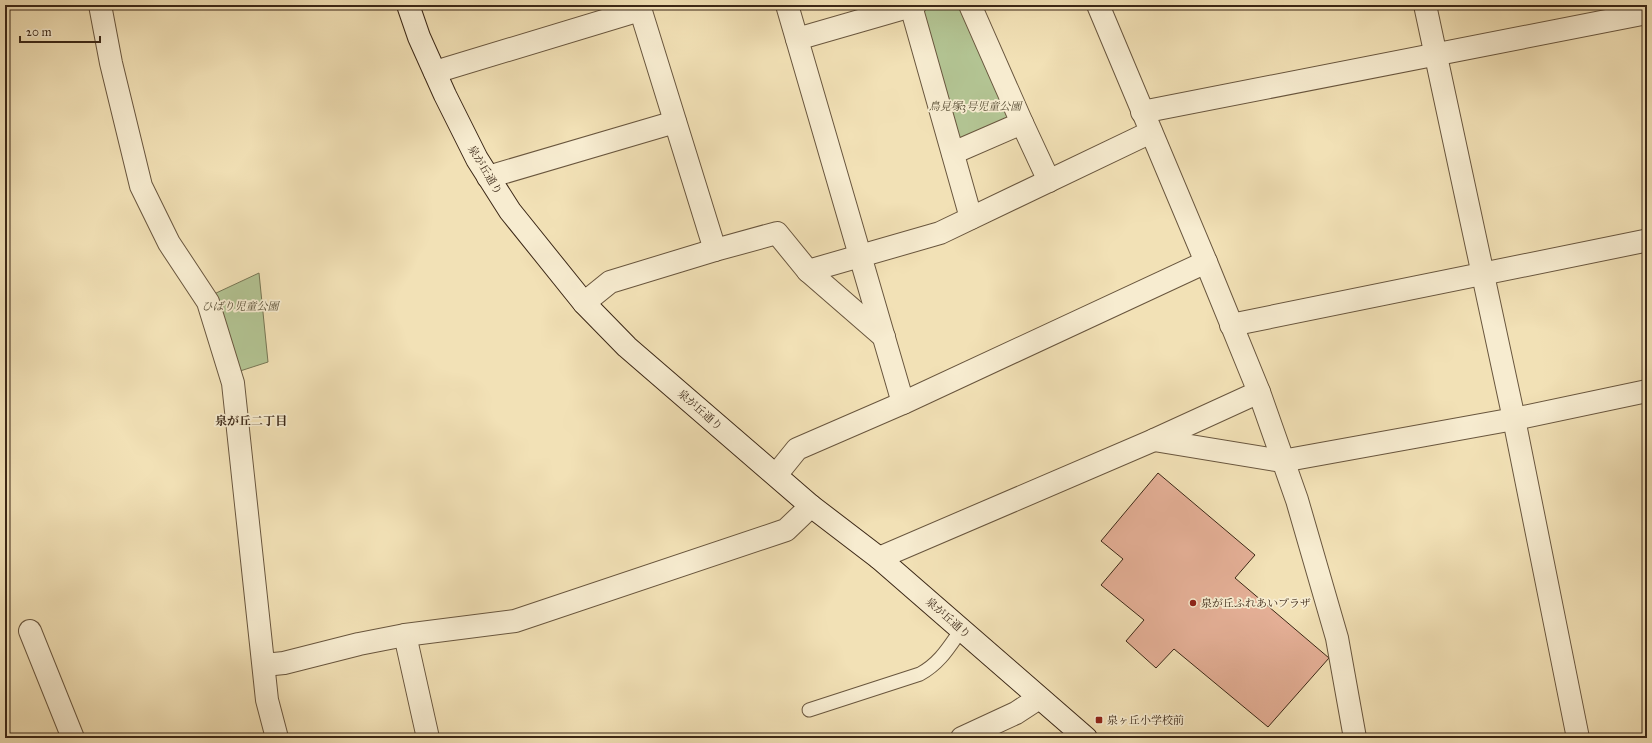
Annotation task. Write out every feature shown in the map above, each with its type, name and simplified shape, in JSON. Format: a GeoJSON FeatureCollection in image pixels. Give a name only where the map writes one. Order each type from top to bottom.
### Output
{"type":"FeatureCollection","features":[{"type":"Feature","properties":{"kind":"street"},"geometry":{"type":"LineString","coordinates":[[100,5],[111,63],[141,186],[169,242],[208,302],[232,383],[267,700],[277,738]]}},
{"type":"Feature","properties":{"kind":"street","name":"泉が丘通り"},"geometry":{"type":"LineString","coordinates":[[408,5],[418,36],[477,159],[510,210],[584,304],[627,347],[811,506],[879,558],[1086,738]]}},
{"type":"Feature","properties":{"kind":"street"},"geometry":{"type":"LineString","coordinates":[[787,5],[903,403]]}},
{"type":"Feature","properties":{"kind":"street"},"geometry":{"type":"LineString","coordinates":[[970,5],[1049,181]]}},
{"type":"Feature","properties":{"kind":"street"},"geometry":{"type":"LineString","coordinates":[[1098,5],[1206,262],[1258,392],[1282,462],[1297,500],[1337,638],[1354,738]]}},
{"type":"Feature","properties":{"kind":"street"},"geometry":{"type":"LineString","coordinates":[[1425,5],[1514,418],[1578,738]]}},
{"type":"Feature","properties":{"kind":"street"},"geometry":{"type":"LineString","coordinates":[[797,39],[913,6],[971,218]]}},
{"type":"Feature","properties":{"kind":"street"},"geometry":{"type":"LineString","coordinates":[[435,72],[639,7],[715,250]]}},
{"type":"Feature","properties":{"kind":"street"},"geometry":{"type":"LineString","coordinates":[[1142,112],[1647,13]]}},
{"type":"Feature","properties":{"kind":"street"},"geometry":{"type":"LineString","coordinates":[[488,177],[675,122]]}},
{"type":"Feature","properties":{"kind":"street"},"geometry":{"type":"LineString","coordinates":[[953,153],[1022,123]]}},
{"type":"Feature","properties":{"kind":"street"},"geometry":{"type":"LineString","coordinates":[[808,271],[940,233],[1151,132]]}},
{"type":"Feature","properties":{"kind":"street"},"geometry":{"type":"LineString","coordinates":[[584,304],[610,282],[777,233],[808,271],[884,337]]}},
{"type":"Feature","properties":{"kind":"street"},"geometry":{"type":"LineString","coordinates":[[1231,325],[1644,241]]}},
{"type":"Feature","properties":{"kind":"street"},"geometry":{"type":"LineString","coordinates":[[776,475],[797,449],[903,403],[1206,262]]}},
{"type":"Feature","properties":{"kind":"street"},"geometry":{"type":"LineString","coordinates":[[1154,440],[1282,462],[1647,391]]}},
{"type":"Feature","properties":{"kind":"street"},"geometry":{"type":"LineString","coordinates":[[879,558],[1154,440],[1258,392]]}},
{"type":"Feature","properties":{"kind":"street"},"geometry":{"type":"LineString","coordinates":[[264,665],[284,663],[359,644],[405,636],[515,621],[786,530],[811,506]]}},
{"type":"Feature","properties":{"kind":"street"},"geometry":{"type":"LineString","coordinates":[[30,631],[73,738]]}},
{"type":"Feature","properties":{"kind":"street"},"geometry":{"type":"LineString","coordinates":[[405,636],[428,738]]}},
{"type":"Feature","properties":{"kind":"street"},"geometry":{"type":"LineString","coordinates":[[962,738],[1016,713],[1039,698]]}},
{"type":"Feature","properties":{"kind":"lane"},"geometry":{"type":"LineString","coordinates":[[809,710],[920,674],[932,667],[944,654],[961,630]]}},
{"type":"Feature","properties":{"kind":"green space","name":"鳥見塚3号児童公園"},"geometry":{"type":"Polygon","coordinates":[[[939,5],[962,5],[1014,121],[957,145],[919,11],[939,5]]]}},
{"type":"Feature","properties":{"kind":"green space","name":"ひばり児童公園"},"geometry":{"type":"Polygon","coordinates":[[[259,273],[268,362],[237,372],[214,294],[259,273]]]}},
{"type":"Feature","properties":{"kind":"building","name":"泉が丘ふれあいプラザ"},"geometry":{"type":"Polygon","coordinates":[[[1158,473],[1255,555],[1235,578],[1329,658],[1268,727],[1174,649],[1156,668],[1126,641],[1144,620],[1101,585],[1123,559],[1101,541],[1158,473]]]}},
{"type":"Feature","properties":{"kind":"place","name":"泉が丘ふれあいプラザ"},"geometry":{"type":"Point","coordinates":[1193,603]}},
{"type":"Feature","properties":{"kind":"place","name":"泉ヶ丘小学校前"},"geometry":{"type":"Point","coordinates":[1099,720]}},
{"type":"Feature","properties":{"kind":"district","name":"泉が丘二丁目"},"geometry":{"type":"Point","coordinates":[251,421]}}]}
